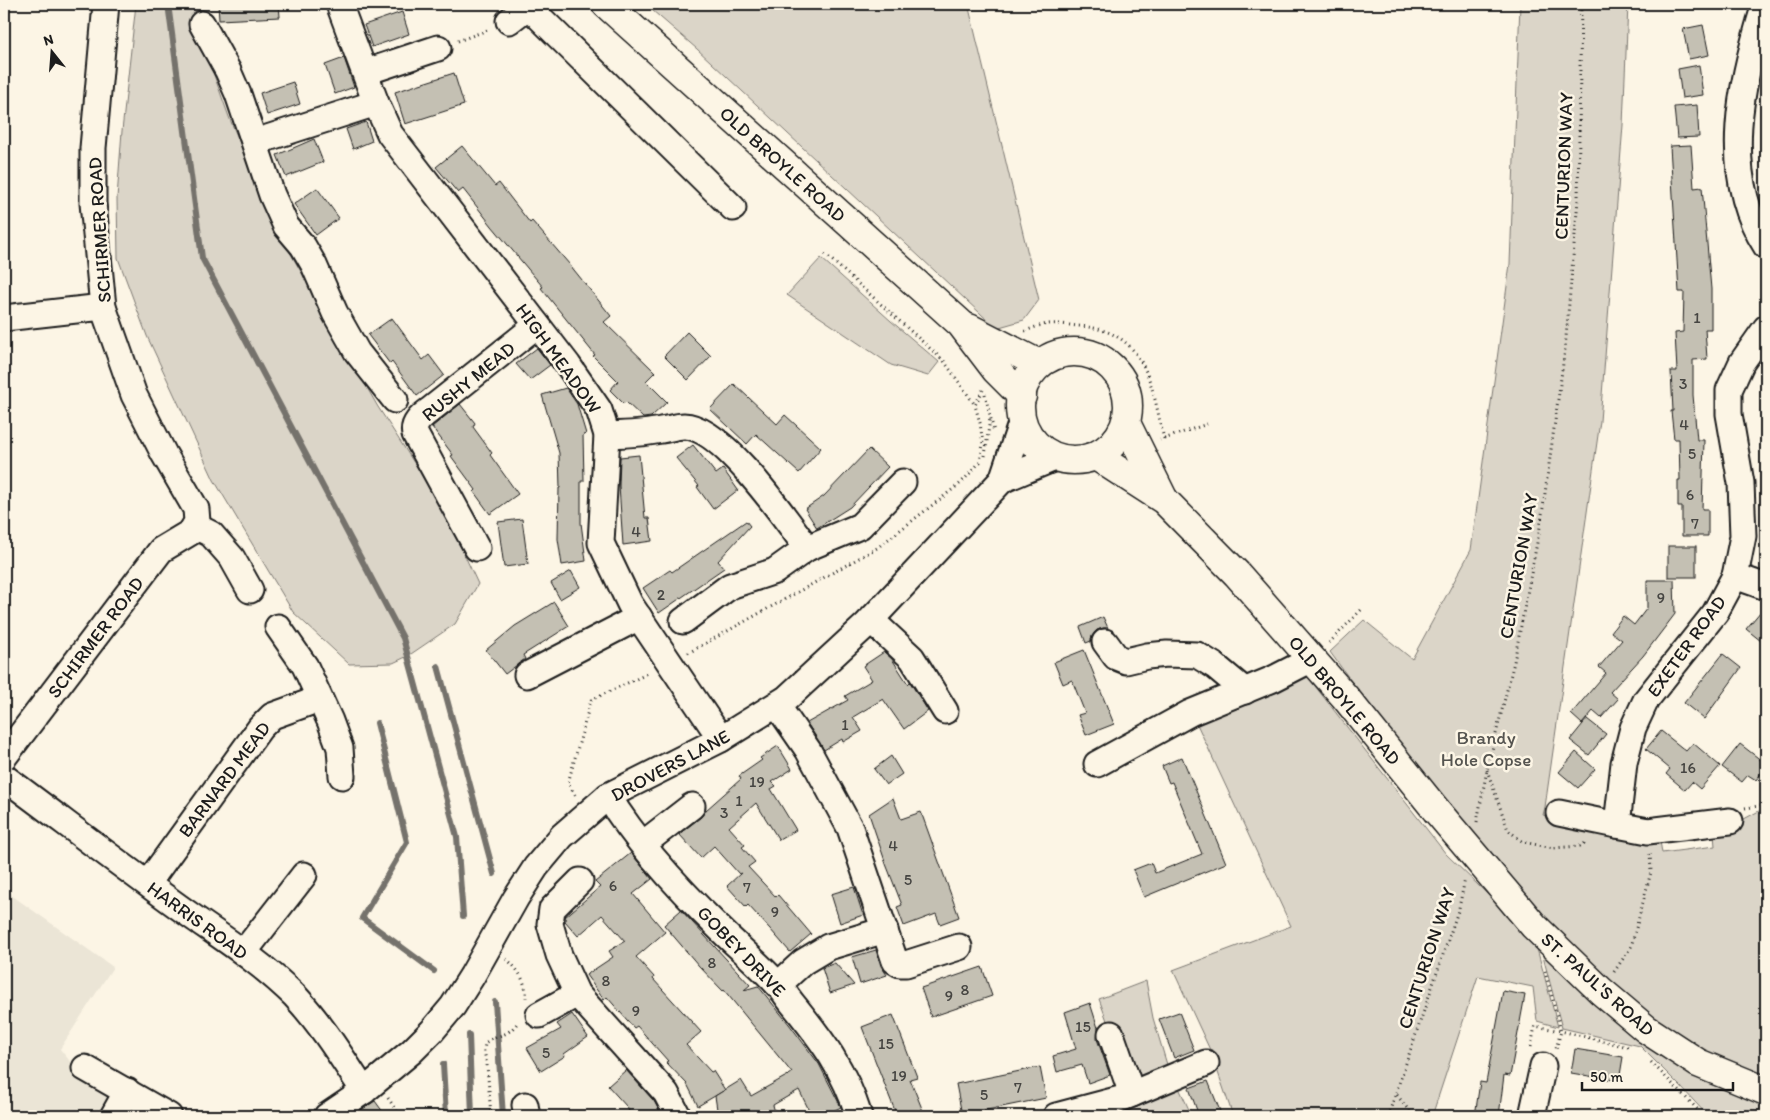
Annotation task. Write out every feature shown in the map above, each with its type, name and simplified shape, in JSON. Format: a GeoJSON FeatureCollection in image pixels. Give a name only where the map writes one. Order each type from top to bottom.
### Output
{"type":"FeatureCollection","features":[{"type":"Feature","properties":{"kind":"main road","name":"OLD BROYLE ROAD"},"geometry":{"type":"LineString","coordinates":[[606,4],[961,324],[1022,408]]}},
{"type":"Feature","properties":{"kind":"main road","name":"OLD BROYLE ROAD"},"geometry":{"type":"LineString","coordinates":[[961,324],[1039,364]]}},
{"type":"Feature","properties":{"kind":"main road"},"geometry":{"type":"LineString","coordinates":[[1072,352],[1089,353],[1105,361],[1118,373],[1126,388],[1129,406],[1126,423],[1118,439],[1105,451],[1096,456],[1074,460],[1057,457],[1041,449],[1030,437],[1022,408],[1023,387],[1030,374],[1039,364],[1054,355],[1072,352]]}},
{"type":"Feature","properties":{"kind":"main road","name":"OLD BROYLE ROAD"},"geometry":{"type":"LineString","coordinates":[[1126,423],[1164,500]]}},
{"type":"Feature","properties":{"kind":"main road","name":"OLD BROYLE ROAD"},"geometry":{"type":"LineString","coordinates":[[1096,456],[1164,500],[1237,574],[1312,659],[1518,907]]}},
{"type":"Feature","properties":{"kind":"main road","name":"ST. PAUL'S ROAD"},"geometry":{"type":"LineString","coordinates":[[1518,907],[1534,926],[1601,991],[1646,1029],[1698,1064],[1766,1091]]}},
{"type":"Feature","properties":{"kind":"street","name":"SCHIRMER ROAD"},"geometry":{"type":"LineString","coordinates":[[4,757],[161,550],[191,532],[197,522],[196,509],[164,454],[134,394],[103,307],[93,203],[93,157],[106,4]]}},
{"type":"Feature","properties":{"kind":"street","name":"HIGH MEADOW"},"geometry":{"type":"LineString","coordinates":[[339,4],[376,103],[390,134],[568,365],[599,410],[608,435],[601,543],[625,596],[721,739]]}},
{"type":"Feature","properties":{"kind":"street"},"geometry":{"type":"LineString","coordinates":[[509,21],[530,5],[733,208]]}},
{"type":"Feature","properties":{"kind":"street"},"geometry":{"type":"LineString","coordinates":[[1763,19],[1752,47],[1740,109],[1738,140],[1739,172],[1747,202],[1760,236],[1766,246]]}},
{"type":"Feature","properties":{"kind":"street"},"geometry":{"type":"LineString","coordinates":[[202,24],[228,71],[255,142],[272,195],[286,226],[303,246],[314,265],[335,313],[356,352],[395,400]]}},
{"type":"Feature","properties":{"kind":"street"},"geometry":{"type":"LineString","coordinates":[[366,72],[438,48]]}},
{"type":"Feature","properties":{"kind":"street"},"geometry":{"type":"LineString","coordinates":[[255,142],[376,103]]}},
{"type":"Feature","properties":{"kind":"street"},"geometry":{"type":"LineString","coordinates":[[4,318],[103,307]]}},
{"type":"Feature","properties":{"kind":"street","name":"RUSHY MEAD"},"geometry":{"type":"LineString","coordinates":[[477,548],[415,434],[415,425],[430,410],[537,325]]}},
{"type":"Feature","properties":{"kind":"street","name":"EXETER ROAD"},"geometry":{"type":"LineString","coordinates":[[1611,824],[1633,728],[1646,700],[1715,613],[1735,576],[1743,536],[1741,484],[1729,414],[1729,390],[1742,362],[1766,328]]}},
{"type":"Feature","properties":{"kind":"street","name":"DROVERS LANE"},"geometry":{"type":"LineString","coordinates":[[1002,480],[1022,408]]}},
{"type":"Feature","properties":{"kind":"street"},"geometry":{"type":"LineString","coordinates":[[608,435],[635,434],[686,426],[700,431],[716,441],[764,489],[807,548]]}},
{"type":"Feature","properties":{"kind":"street","name":"DROVERS LANE"},"geometry":{"type":"LineString","coordinates":[[327,1116],[364,1091],[412,1051],[453,1006],[489,948],[516,898],[536,867],[562,836],[608,796],[721,739],[788,698],[872,620],[1002,480],[1057,457]]}},
{"type":"Feature","properties":{"kind":"street"},"geometry":{"type":"LineString","coordinates":[[683,621],[730,586],[775,571],[807,548],[860,526],[903,482]]}},
{"type":"Feature","properties":{"kind":"street"},"geometry":{"type":"LineString","coordinates":[[195,526],[211,534],[227,552],[250,590]]}},
{"type":"Feature","properties":{"kind":"street"},"geometry":{"type":"LineString","coordinates":[[1735,576],[1766,587]]}},
{"type":"Feature","properties":{"kind":"street"},"geometry":{"type":"LineString","coordinates":[[527,675],[639,617]]}},
{"type":"Feature","properties":{"kind":"street"},"geometry":{"type":"LineString","coordinates":[[872,620],[912,658],[945,711]]}},
{"type":"Feature","properties":{"kind":"street"},"geometry":{"type":"LineString","coordinates":[[278,627],[305,666],[330,721],[340,748],[342,776]]}},
{"type":"Feature","properties":{"kind":"street"},"geometry":{"type":"LineString","coordinates":[[1105,642],[1116,657],[1126,661],[1167,654],[1198,655],[1215,666],[1245,691]]}},
{"type":"Feature","properties":{"kind":"street"},"geometry":{"type":"LineString","coordinates":[[1097,764],[1190,713],[1273,679],[1312,659]]}},
{"type":"Feature","properties":{"kind":"street","name":"BARNARD MEAD"},"geometry":{"type":"LineString","coordinates":[[148,883],[260,728],[272,716],[319,699]]}},
{"type":"Feature","properties":{"kind":"street"},"geometry":{"type":"LineString","coordinates":[[777,704],[808,750],[850,828],[895,961],[900,964],[906,964],[958,947]]}},
{"type":"Feature","properties":{"kind":"street","name":"HARRIS ROAD"},"geometry":{"type":"LineString","coordinates":[[4,777],[244,952],[294,996],[314,1018],[333,1043],[364,1091]]}},
{"type":"Feature","properties":{"kind":"street","name":"GOBEY DRIVE"},"geometry":{"type":"LineString","coordinates":[[608,796],[624,822],[643,844],[719,928],[778,985],[811,1024],[832,1055],[853,1098],[859,1116]]}},
{"type":"Feature","properties":{"kind":"street"},"geometry":{"type":"LineString","coordinates":[[643,844],[692,806]]}},
{"type":"Feature","properties":{"kind":"street"},"geometry":{"type":"LineString","coordinates":[[1559,813],[1648,831],[1730,821]]}},
{"type":"Feature","properties":{"kind":"street"},"geometry":{"type":"LineString","coordinates":[[244,952],[304,875]]}},
{"type":"Feature","properties":{"kind":"street"},"geometry":{"type":"LineString","coordinates":[[580,881],[552,909],[550,924],[555,944],[577,994],[666,1092],[678,1116]]}},
{"type":"Feature","properties":{"kind":"street"},"geometry":{"type":"LineString","coordinates":[[778,985],[803,962],[828,947],[885,930]]}},
{"type":"Feature","properties":{"kind":"street"},"geometry":{"type":"LineString","coordinates":[[528,1012],[577,994]]}},
{"type":"Feature","properties":{"kind":"street"},"geometry":{"type":"LineString","coordinates":[[1111,1034],[1125,1103]]}},
{"type":"Feature","properties":{"kind":"street"},"geometry":{"type":"LineString","coordinates":[[1056,1116],[1125,1103],[1206,1063]]}},
{"type":"Feature","properties":{"kind":"street"},"geometry":{"type":"LineString","coordinates":[[85,1068],[169,1116]]}},
{"type":"Feature","properties":{"kind":"street"},"geometry":{"type":"LineString","coordinates":[[1532,1116],[1547,1075]]}},
{"type":"Feature","properties":{"kind":"street"},"geometry":{"type":"LineString","coordinates":[[113,1116],[127,1091]]}},
{"type":"Feature","properties":{"kind":"path","name":"CENTURION WAY"},"geometry":{"type":"LineString","coordinates":[[1476,825],[1487,770],[1514,662],[1540,522],[1565,349],[1578,200],[1581,4]]}},
{"type":"Feature","properties":{"kind":"path"},"geometry":{"type":"LineString","coordinates":[[438,48],[509,21]]}},
{"type":"Feature","properties":{"kind":"path"},"geometry":{"type":"LineString","coordinates":[[825,254],[944,361],[975,405]]}},
{"type":"Feature","properties":{"kind":"path"},"geometry":{"type":"LineString","coordinates":[[1018,334],[1045,324],[1096,327],[1120,338],[1138,355],[1149,378],[1164,439]]}},
{"type":"Feature","properties":{"kind":"path"},"geometry":{"type":"LineString","coordinates":[[984,389],[994,432],[998,440]]}},
{"type":"Feature","properties":{"kind":"path"},"geometry":{"type":"LineString","coordinates":[[1156,442],[1207,424]]}},
{"type":"Feature","properties":{"kind":"path"},"geometry":{"type":"LineString","coordinates":[[1312,659],[1363,608]]}},
{"type":"Feature","properties":{"kind":"path"},"geometry":{"type":"LineString","coordinates":[[576,797],[568,782],[591,700],[670,663]]}},
{"type":"Feature","properties":{"kind":"path"},"geometry":{"type":"LineString","coordinates":[[1487,770],[1508,830],[1523,842],[1553,848],[1580,846],[1600,835],[1611,824]]}},
{"type":"Feature","properties":{"kind":"path"},"geometry":{"type":"LineString","coordinates":[[1601,991],[1631,947],[1651,872],[1648,831]]}},
{"type":"Feature","properties":{"kind":"path","name":"CENTURION WAY"},"geometry":{"type":"LineString","coordinates":[[1388,1116],[1459,908],[1466,871]]}},
{"type":"Feature","properties":{"kind":"path"},"geometry":{"type":"LineString","coordinates":[[489,948],[511,962],[519,972],[527,988],[528,1012],[504,1036],[493,1037],[485,1043],[484,1051],[487,1065],[490,1116]]}},
{"type":"Feature","properties":{"kind":"path"},"geometry":{"type":"LineString","coordinates":[[1544,964],[1561,1031],[1638,1049]]}},
{"type":"Feature","properties":{"kind":"path"},"geometry":{"type":"LineString","coordinates":[[1645,1056],[1704,1116]]}},
{"type":"Feature","properties":{"kind":"path"},"geometry":{"type":"LineString","coordinates":[[1396,1094],[1413,1116]]}},
{"type":"Feature","properties":{"kind":"shaded area"},"geometry":{"type":"Polygon","coordinates":[[[4,890],[113,967],[60,1049],[77,1070],[155,1116],[4,1116],[4,890]]]}},
{"type":"Feature","properties":{"kind":"green space"},"geometry":{"type":"Polygon","coordinates":[[[136,4],[196,4],[205,50],[229,117],[275,226],[378,407],[420,472],[452,528],[478,584],[455,624],[408,656],[393,663],[349,664],[293,612],[214,480],[147,336],[118,258],[117,198],[122,131],[136,4]]]}},
{"type":"Feature","properties":{"kind":"green space"},"geometry":{"type":"Polygon","coordinates":[[[645,4],[968,4],[1039,300],[1024,320],[996,328],[697,49],[645,4]]]}},
{"type":"Feature","properties":{"kind":"green space","name":"Brandy Hole Copse"},"geometry":{"type":"Polygon","coordinates":[[[1520,4],[1628,4],[1623,125],[1600,421],[1543,815],[1655,837],[1660,841],[1662,853],[1715,846],[1714,835],[1759,811],[1766,811],[1766,1083],[1698,1051],[1652,1021],[1609,983],[1516,888],[1412,765],[1330,652],[1364,620],[1412,659],[1471,550],[1510,264],[1520,4]]]}},
{"type":"Feature","properties":{"kind":"green space"},"geometry":{"type":"Polygon","coordinates":[[[821,258],[939,362],[928,376],[891,365],[787,295],[821,258]]]}},
{"type":"Feature","properties":{"kind":"green space"},"geometry":{"type":"Polygon","coordinates":[[[1298,674],[1308,677],[1446,854],[1514,920],[1536,945],[1558,1027],[1537,1021],[1533,987],[1478,976],[1432,1116],[1233,1116],[1211,1052],[1173,970],[1291,926],[1196,722],[1298,674]]]}},
{"type":"Feature","properties":{"kind":"green space"},"geometry":{"type":"Polygon","coordinates":[[[1541,949],[1644,1040],[1702,1080],[1766,1106],[1766,1116],[1708,1116],[1640,1046],[1562,1028],[1541,949]]]}},
{"type":"Feature","properties":{"kind":"green space"},"geometry":{"type":"Polygon","coordinates":[[[1146,981],[1153,1018],[1168,1068],[1136,1080],[1109,1026],[1099,999],[1146,981]]]}},
{"type":"Feature","properties":{"kind":"green space"},"geometry":{"type":"Polygon","coordinates":[[[1174,1077],[1192,1116],[1124,1116],[1120,1099],[1174,1077]]]}},
{"type":"Feature","properties":{"kind":"building"},"geometry":{"type":"Polygon","coordinates":[[[218,4],[279,4],[280,17],[219,20],[218,4]]]}},
{"type":"Feature","properties":{"kind":"building"},"geometry":{"type":"Polygon","coordinates":[[[402,12],[409,34],[372,47],[364,25],[402,12]]]}},
{"type":"Feature","properties":{"kind":"building"},"geometry":{"type":"Polygon","coordinates":[[[1703,25],[1709,55],[1689,59],[1683,29],[1703,25]]]}},
{"type":"Feature","properties":{"kind":"building"},"geometry":{"type":"Polygon","coordinates":[[[344,58],[354,87],[335,94],[325,65],[344,58]]]}},
{"type":"Feature","properties":{"kind":"building"},"geometry":{"type":"Polygon","coordinates":[[[1699,65],[1703,95],[1682,98],[1678,69],[1699,65]]]}},
{"type":"Feature","properties":{"kind":"building"},"geometry":{"type":"Polygon","coordinates":[[[454,73],[464,105],[405,124],[395,92],[454,73]]]}},
{"type":"Feature","properties":{"kind":"building"},"geometry":{"type":"Polygon","coordinates":[[[293,82],[300,104],[267,115],[260,93],[293,82]]]}},
{"type":"Feature","properties":{"kind":"building"},"geometry":{"type":"Polygon","coordinates":[[[1697,105],[1699,137],[1677,138],[1674,107],[1697,105]]]}},
{"type":"Feature","properties":{"kind":"building"},"geometry":{"type":"Polygon","coordinates":[[[366,122],[372,141],[353,149],[346,129],[366,122]]]}},
{"type":"Feature","properties":{"kind":"building"},"geometry":{"type":"Polygon","coordinates":[[[314,139],[323,162],[286,177],[277,155],[314,139]]]}},
{"type":"Feature","properties":{"kind":"building"},"geometry":{"type":"Polygon","coordinates":[[[1691,145],[1694,188],[1702,187],[1711,289],[1711,329],[1705,329],[1707,359],[1693,360],[1693,395],[1697,440],[1704,440],[1702,509],[1708,509],[1708,536],[1682,536],[1682,507],[1678,507],[1678,480],[1680,480],[1679,439],[1674,439],[1671,411],[1673,411],[1671,371],[1677,371],[1675,333],[1683,332],[1684,292],[1679,292],[1670,146],[1691,145]]]}},
{"type":"Feature","properties":{"kind":"building"},"geometry":{"type":"Polygon","coordinates":[[[462,146],[495,186],[499,183],[530,223],[532,221],[570,265],[611,316],[604,322],[655,372],[646,381],[667,402],[651,417],[643,418],[626,402],[624,404],[610,390],[618,381],[593,356],[595,355],[541,288],[543,287],[463,189],[458,193],[436,167],[462,146]]]}},
{"type":"Feature","properties":{"kind":"building"},"geometry":{"type":"Polygon","coordinates":[[[317,188],[339,218],[316,235],[294,204],[317,188]]]}},
{"type":"Feature","properties":{"kind":"building"},"geometry":{"type":"Polygon","coordinates":[[[392,318],[423,360],[429,355],[444,375],[417,396],[392,362],[390,364],[368,335],[392,318]]]}},
{"type":"Feature","properties":{"kind":"building"},"geometry":{"type":"Polygon","coordinates":[[[687,332],[711,356],[688,380],[664,356],[687,332]]]}},
{"type":"Feature","properties":{"kind":"building"},"geometry":{"type":"Polygon","coordinates":[[[537,348],[550,365],[530,380],[516,364],[537,348]]]}},
{"type":"Feature","properties":{"kind":"building"},"geometry":{"type":"Polygon","coordinates":[[[734,384],[777,424],[785,415],[821,448],[799,473],[756,434],[747,444],[710,409],[734,384]]]}},
{"type":"Feature","properties":{"kind":"building"},"geometry":{"type":"Polygon","coordinates":[[[566,388],[577,404],[586,434],[583,435],[584,481],[581,481],[581,523],[586,561],[562,565],[558,539],[559,453],[542,395],[566,388]]]}},
{"type":"Feature","properties":{"kind":"building"},"geometry":{"type":"Polygon","coordinates":[[[460,404],[475,423],[473,427],[492,453],[490,455],[518,494],[490,514],[474,492],[476,490],[451,456],[453,455],[432,427],[460,404]]]}},
{"type":"Feature","properties":{"kind":"building"},"geometry":{"type":"Polygon","coordinates":[[[693,445],[716,474],[723,469],[738,490],[713,509],[697,487],[699,486],[676,458],[693,445]]]}},
{"type":"Feature","properties":{"kind":"building"},"geometry":{"type":"Polygon","coordinates":[[[869,449],[888,467],[850,507],[817,528],[805,509],[824,496],[869,449]]]}},
{"type":"Feature","properties":{"kind":"building"},"geometry":{"type":"Polygon","coordinates":[[[639,455],[645,518],[649,518],[652,541],[623,545],[619,486],[620,457],[639,455]]]}},
{"type":"Feature","properties":{"kind":"building"},"geometry":{"type":"Polygon","coordinates":[[[522,519],[528,564],[504,567],[498,522],[522,519]]]}},
{"type":"Feature","properties":{"kind":"building"},"geometry":{"type":"Polygon","coordinates":[[[746,521],[750,526],[718,561],[724,568],[659,613],[643,588],[670,570],[672,572],[746,521]]]}},
{"type":"Feature","properties":{"kind":"building"},"geometry":{"type":"Polygon","coordinates":[[[1668,546],[1696,546],[1696,577],[1668,577],[1668,546]]]}},
{"type":"Feature","properties":{"kind":"building"},"geometry":{"type":"Polygon","coordinates":[[[571,571],[580,587],[560,599],[551,583],[571,571]]]}},
{"type":"Feature","properties":{"kind":"building"},"geometry":{"type":"Polygon","coordinates":[[[1647,580],[1674,580],[1675,614],[1643,656],[1610,692],[1618,699],[1601,718],[1593,711],[1582,724],[1571,714],[1606,673],[1599,667],[1622,640],[1611,632],[1623,616],[1634,625],[1647,608],[1647,580]]]}},
{"type":"Feature","properties":{"kind":"building"},"geometry":{"type":"Polygon","coordinates":[[[554,602],[569,626],[523,655],[525,659],[505,674],[486,650],[515,626],[554,602]]]}},
{"type":"Feature","properties":{"kind":"building"},"geometry":{"type":"Polygon","coordinates":[[[1766,605],[1766,645],[1746,629],[1766,605]]]}},
{"type":"Feature","properties":{"kind":"building"},"geometry":{"type":"Polygon","coordinates":[[[1103,617],[1108,628],[1097,630],[1092,636],[1091,641],[1086,643],[1080,627],[1103,617]]]}},
{"type":"Feature","properties":{"kind":"building"},"geometry":{"type":"Polygon","coordinates":[[[1084,650],[1114,724],[1086,735],[1078,715],[1085,713],[1072,680],[1063,684],[1054,662],[1084,650]]]}},
{"type":"Feature","properties":{"kind":"building"},"geometry":{"type":"Polygon","coordinates":[[[884,652],[892,659],[908,684],[910,682],[928,711],[904,729],[883,699],[853,717],[862,731],[843,742],[842,739],[824,750],[807,723],[848,700],[845,696],[872,680],[863,666],[884,652]]]}},
{"type":"Feature","properties":{"kind":"building"},"geometry":{"type":"Polygon","coordinates":[[[1723,654],[1741,668],[1704,719],[1684,703],[1723,654]]]}},
{"type":"Feature","properties":{"kind":"building"},"geometry":{"type":"Polygon","coordinates":[[[1587,719],[1606,734],[1589,755],[1570,740],[1587,719]]]}},
{"type":"Feature","properties":{"kind":"building"},"geometry":{"type":"Polygon","coordinates":[[[1661,731],[1686,751],[1693,743],[1720,766],[1700,789],[1692,782],[1685,790],[1666,774],[1670,769],[1646,749],[1661,731]]]}},
{"type":"Feature","properties":{"kind":"building"},"geometry":{"type":"Polygon","coordinates":[[[1740,744],[1766,764],[1766,767],[1756,780],[1748,775],[1742,782],[1722,767],[1740,744]]]}},
{"type":"Feature","properties":{"kind":"building"},"geometry":{"type":"Polygon","coordinates":[[[778,746],[792,769],[772,782],[776,786],[771,789],[796,830],[779,840],[756,803],[729,827],[745,845],[742,847],[755,862],[748,867],[776,897],[778,895],[811,934],[790,952],[748,905],[746,907],[727,886],[741,873],[739,874],[714,846],[701,858],[679,834],[701,817],[706,810],[741,779],[739,776],[778,746]]]}},
{"type":"Feature","properties":{"kind":"building"},"geometry":{"type":"Polygon","coordinates":[[[1576,752],[1595,769],[1578,788],[1559,772],[1576,752]]]}},
{"type":"Feature","properties":{"kind":"building"},"geometry":{"type":"Polygon","coordinates":[[[891,756],[902,774],[886,785],[874,769],[891,756]]]}},
{"type":"Feature","properties":{"kind":"building"},"geometry":{"type":"Polygon","coordinates":[[[1182,757],[1226,863],[1144,897],[1133,870],[1151,863],[1155,873],[1202,854],[1172,782],[1169,783],[1162,766],[1182,757]]]}},
{"type":"Feature","properties":{"kind":"building"},"geometry":{"type":"Polygon","coordinates":[[[893,798],[901,819],[921,812],[959,917],[940,924],[936,914],[904,926],[897,907],[902,905],[869,814],[893,798]]]}},
{"type":"Feature","properties":{"kind":"building"},"geometry":{"type":"Polygon","coordinates":[[[631,853],[652,879],[633,894],[665,932],[636,957],[654,977],[653,979],[701,1032],[686,1045],[711,1072],[713,1071],[725,1090],[698,1106],[687,1084],[666,1062],[668,1061],[637,1026],[634,1028],[607,997],[604,1000],[586,975],[613,957],[609,951],[625,941],[602,915],[578,936],[565,921],[565,917],[600,887],[595,882],[631,853]]]}},
{"type":"Feature","properties":{"kind":"building"},"geometry":{"type":"Polygon","coordinates":[[[854,887],[863,915],[840,923],[831,894],[854,887]]]}},
{"type":"Feature","properties":{"kind":"building"},"geometry":{"type":"Polygon","coordinates":[[[681,910],[750,985],[744,990],[758,986],[789,1024],[819,1064],[841,1107],[823,1116],[812,1116],[799,1090],[773,1105],[776,1116],[718,1116],[715,1096],[741,1080],[751,1096],[792,1073],[724,990],[699,966],[664,925],[681,910]]]}},
{"type":"Feature","properties":{"kind":"building"},"geometry":{"type":"Polygon","coordinates":[[[876,950],[881,966],[887,975],[860,984],[852,957],[876,950]]]}},
{"type":"Feature","properties":{"kind":"building"},"geometry":{"type":"Polygon","coordinates":[[[835,963],[854,985],[830,993],[822,968],[835,963]]]}},
{"type":"Feature","properties":{"kind":"building"},"geometry":{"type":"Polygon","coordinates":[[[982,967],[992,996],[931,1017],[921,988],[982,967]]]}},
{"type":"Feature","properties":{"kind":"building"},"geometry":{"type":"Polygon","coordinates":[[[1503,991],[1525,995],[1510,1076],[1504,1075],[1499,1116],[1475,1116],[1480,1082],[1486,1083],[1503,991]]]}},
{"type":"Feature","properties":{"kind":"building"},"geometry":{"type":"Polygon","coordinates":[[[1090,1003],[1098,1028],[1097,1039],[1110,1075],[1088,1083],[1082,1065],[1057,1072],[1053,1056],[1076,1049],[1065,1012],[1090,1003]]]}},
{"type":"Feature","properties":{"kind":"building"},"geometry":{"type":"Polygon","coordinates":[[[1179,1012],[1194,1050],[1174,1058],[1159,1019],[1179,1012]]]}},
{"type":"Feature","properties":{"kind":"building"},"geometry":{"type":"Polygon","coordinates":[[[572,1014],[588,1037],[564,1054],[565,1056],[541,1071],[527,1048],[561,1029],[557,1024],[572,1014]]]}},
{"type":"Feature","properties":{"kind":"building"},"geometry":{"type":"Polygon","coordinates":[[[893,1015],[917,1077],[910,1079],[925,1116],[897,1116],[862,1027],[893,1015]]]}},
{"type":"Feature","properties":{"kind":"building"},"geometry":{"type":"Polygon","coordinates":[[[1575,1049],[1623,1057],[1619,1081],[1571,1073],[1575,1049]]]}},
{"type":"Feature","properties":{"kind":"building"},"geometry":{"type":"Polygon","coordinates":[[[1040,1067],[1046,1098],[962,1115],[956,1084],[1040,1067]]]}},
{"type":"Feature","properties":{"kind":"building"},"geometry":{"type":"Polygon","coordinates":[[[626,1070],[654,1101],[662,1116],[631,1116],[627,1107],[608,1086],[626,1070]]]}},
{"type":"Feature","properties":{"kind":"building"},"geometry":{"type":"Polygon","coordinates":[[[1208,1081],[1222,1116],[1199,1116],[1189,1088],[1208,1081]]]}},
{"type":"Feature","properties":{"kind":"building"},"geometry":{"type":"Polygon","coordinates":[[[375,1101],[386,1116],[352,1116],[372,1103],[375,1101]]]}},
{"type":"Feature","properties":{"kind":"waterway"},"geometry":{"type":"LineString","coordinates":[[168,4],[202,258],[403,638],[457,837],[463,916]]}},
{"type":"Feature","properties":{"kind":"waterway"},"geometry":{"type":"LineString","coordinates":[[438,666],[494,874]]}},
{"type":"Feature","properties":{"kind":"waterway"},"geometry":{"type":"LineString","coordinates":[[377,723],[407,842],[362,918],[434,971]]}},
{"type":"Feature","properties":{"kind":"waterway"},"geometry":{"type":"LineString","coordinates":[[495,1002],[503,1116]]}},
{"type":"Feature","properties":{"kind":"waterway"},"geometry":{"type":"LineString","coordinates":[[469,1035],[472,1116]]}},
{"type":"Feature","properties":{"kind":"waterway"},"geometry":{"type":"LineString","coordinates":[[443,1064],[446,1116]]}}]}
